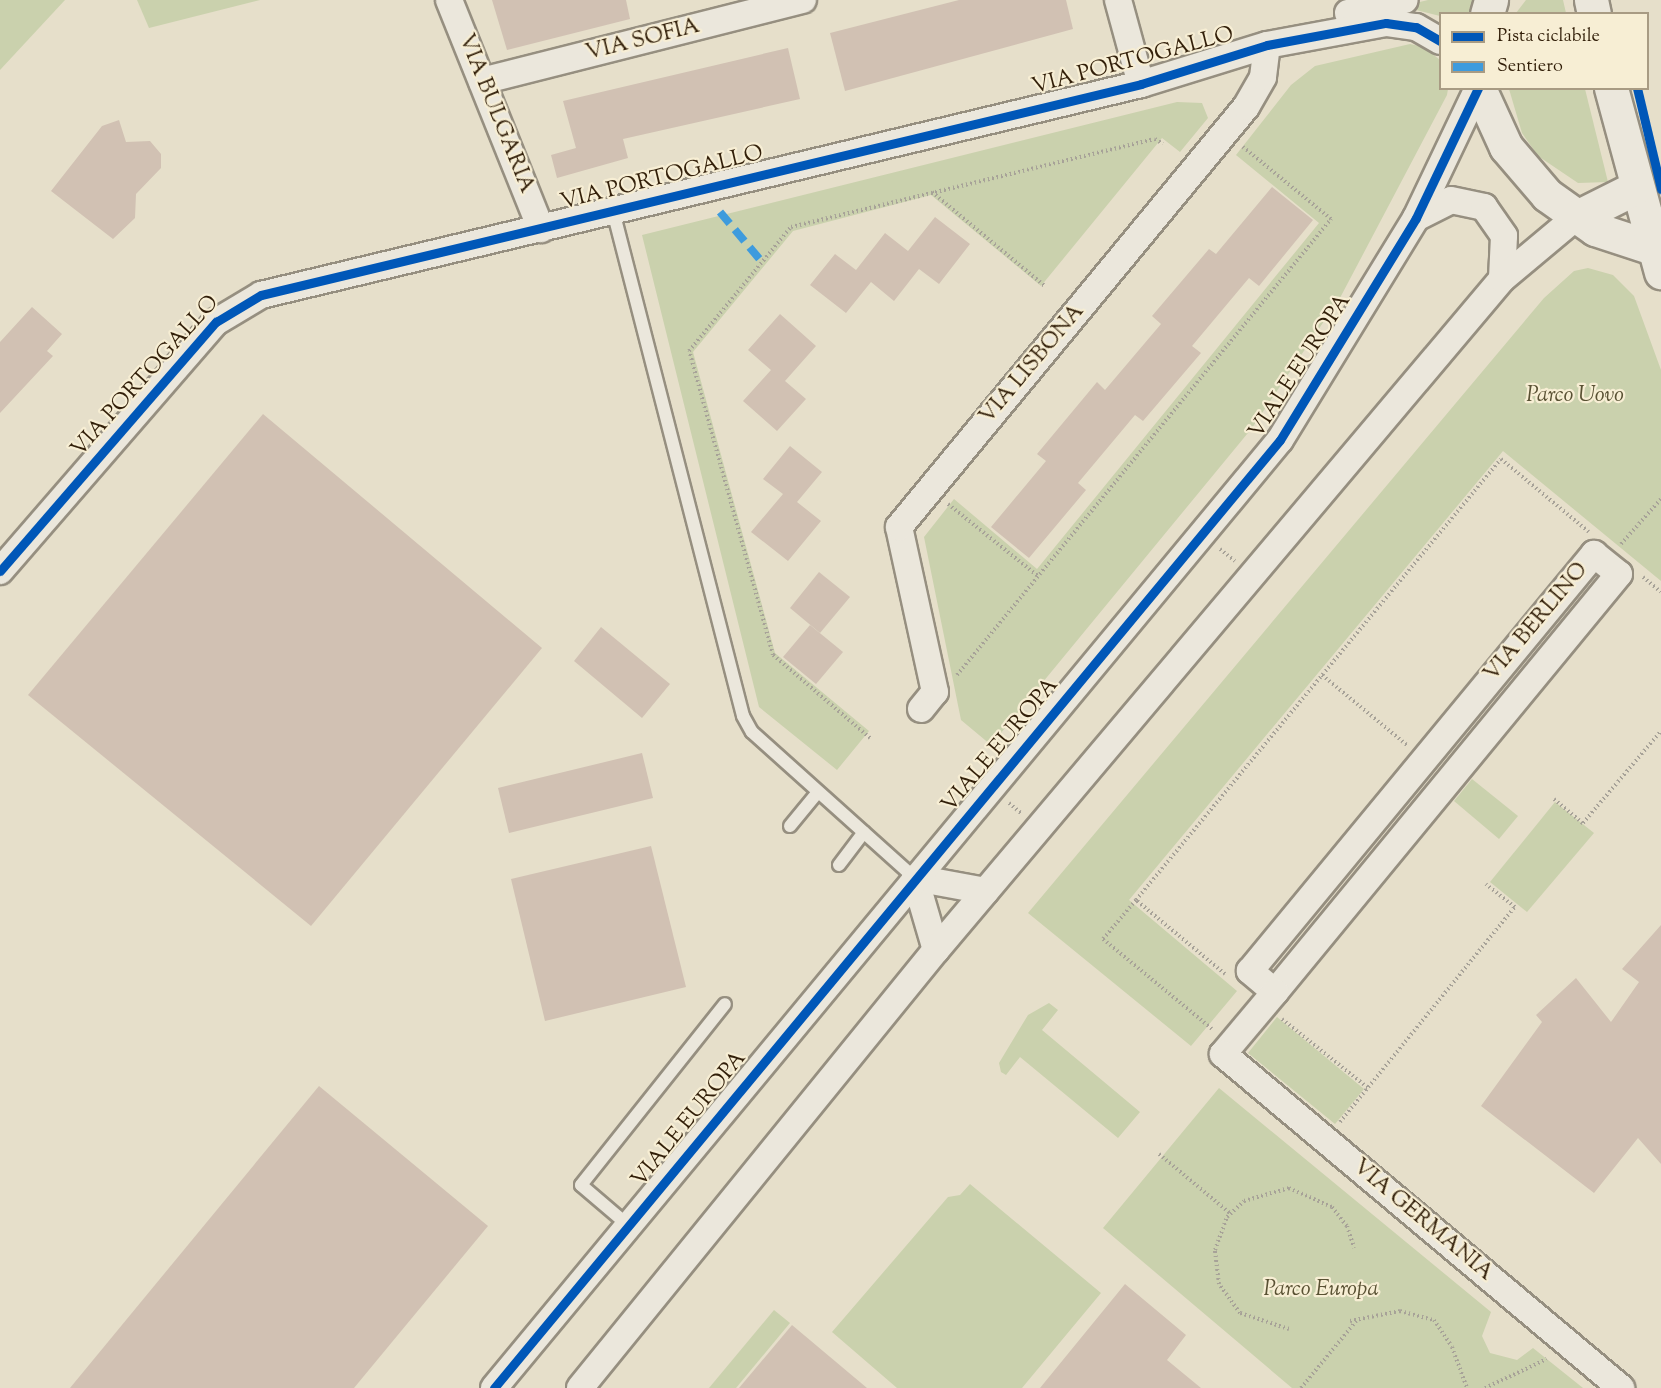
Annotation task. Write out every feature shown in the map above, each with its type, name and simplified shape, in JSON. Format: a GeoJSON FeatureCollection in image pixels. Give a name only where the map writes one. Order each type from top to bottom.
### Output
{"type":"FeatureCollection","features":[{"type":"Feature","properties":{"kind":"street","name":"VIA BULGARIA"},"geometry":{"type":"LineString","coordinates":[[449,0],[541,229]]}},
{"type":"Feature","properties":{"kind":"street","name":"VIA SOFIA"},"geometry":{"type":"LineString","coordinates":[[482,81],[804,0]]}},
{"type":"Feature","properties":{"kind":"street"},"geometry":{"type":"LineString","coordinates":[[1118,0],[1141,84]]}},
{"type":"Feature","properties":{"kind":"street"},"geometry":{"type":"LineString","coordinates":[[1311,36],[1330,17],[1405,0]]}},
{"type":"Feature","properties":{"kind":"street","name":"VIA PORTOGALLO"},"geometry":{"type":"LineString","coordinates":[[0,571],[233,307],[261,295],[1141,84],[1267,45],[1396,23],[1416,27],[1439,40]]}},
{"type":"Feature","properties":{"kind":"street","name":"VIA LISBONA"},"geometry":{"type":"LineString","coordinates":[[921,709],[935,692],[900,527],[1246,107],[1263,77],[1267,45]]}},
{"type":"Feature","properties":{"kind":"street","name":"VIALE EUROPA"},"geometry":{"type":"LineString","coordinates":[[494,1388],[1280,440],[1416,218],[1478,90]]}},
{"type":"Feature","properties":{"kind":"street"},"geometry":{"type":"LineString","coordinates":[[1480,90],[1512,156],[1575,218],[1614,238],[1658,256]]}},
{"type":"Feature","properties":{"kind":"street"},"geometry":{"type":"LineString","coordinates":[[1611,90],[1635,188],[1658,256]]}},
{"type":"Feature","properties":{"kind":"street"},"geometry":{"type":"LineString","coordinates":[[580,1388],[936,950],[1502,279],[1575,218],[1635,188]]}},
{"type":"Feature","properties":{"kind":"street"},"geometry":{"type":"LineString","coordinates":[[1416,218],[1451,200],[1484,207],[1504,236],[1502,279]]}},
{"type":"Feature","properties":{"kind":"street","name":"VIA BERLINO"},"geometry":{"type":"LineString","coordinates":[[1276,1003],[1250,971],[1594,554],[1605,562]]}},
{"type":"Feature","properties":{"kind":"street"},"geometry":{"type":"LineString","coordinates":[[936,950],[915,878],[986,891]]}},
{"type":"Feature","properties":{"kind":"street","name":"VIA GERMANIA"},"geometry":{"type":"LineString","coordinates":[[1276,1003],[1223,1054],[1622,1388]]}},
{"type":"Feature","properties":{"kind":"lane"},"geometry":{"type":"LineString","coordinates":[[613,211],[742,716],[752,732],[915,878]]}},
{"type":"Feature","properties":{"kind":"lane"},"geometry":{"type":"LineString","coordinates":[[790,826],[818,792]]}},
{"type":"Feature","properties":{"kind":"lane"},"geometry":{"type":"LineString","coordinates":[[839,865],[864,832]]}},
{"type":"Feature","properties":{"kind":"lane"},"geometry":{"type":"LineString","coordinates":[[628,1226],[580,1185],[725,1004]]}},
{"type":"Feature","properties":{"kind":"path"},"geometry":{"type":"LineString","coordinates":[[870,738],[773,655],[689,351],[791,227],[1155,139],[1162,144]]}},
{"type":"Feature","properties":{"kind":"path"},"geometry":{"type":"LineString","coordinates":[[949,685],[1331,219],[1238,143]]}},
{"type":"Feature","properties":{"kind":"path"},"geometry":{"type":"LineString","coordinates":[[932,192],[1045,286]]}},
{"type":"Feature","properties":{"kind":"path"},"geometry":{"type":"LineString","coordinates":[[1213,1030],[1103,939],[1501,459],[1592,534]]}},
{"type":"Feature","properties":{"kind":"path"},"geometry":{"type":"LineString","coordinates":[[1605,562],[1661,499]]}},
{"type":"Feature","properties":{"kind":"path"},"geometry":{"type":"LineString","coordinates":[[945,501],[1038,577]]}},
{"type":"Feature","properties":{"kind":"path"},"geometry":{"type":"LineString","coordinates":[[1217,547],[1239,565]]}},
{"type":"Feature","properties":{"kind":"path"},"geometry":{"type":"LineString","coordinates":[[1637,573],[1661,592]]}},
{"type":"Feature","properties":{"kind":"path"},"geometry":{"type":"LineString","coordinates":[[1322,675],[1414,750]]}},
{"type":"Feature","properties":{"kind":"path"},"geometry":{"type":"LineString","coordinates":[[1554,799],[1583,823],[1661,731]]}},
{"type":"Feature","properties":{"kind":"path"},"geometry":{"type":"LineString","coordinates":[[1004,799],[1029,820]]}},
{"type":"Feature","properties":{"kind":"path"},"geometry":{"type":"LineString","coordinates":[[1335,1128],[1515,907],[1486,884]]}},
{"type":"Feature","properties":{"kind":"path"},"geometry":{"type":"LineString","coordinates":[[1136,900],[1228,976]]}},
{"type":"Feature","properties":{"kind":"path"},"geometry":{"type":"LineString","coordinates":[[1276,1003],[1368,1088]]}},
{"type":"Feature","properties":{"kind":"path"},"geometry":{"type":"LineString","coordinates":[[1159,1154],[1231,1214]]}},
{"type":"Feature","properties":{"kind":"path"},"geometry":{"type":"LineString","coordinates":[[1289,1329],[1240,1313],[1219,1284],[1215,1250],[1231,1214],[1266,1191],[1312,1194],[1347,1226],[1354,1248]]}},
{"type":"Feature","properties":{"kind":"path"},"geometry":{"type":"LineString","coordinates":[[1350,1322],[1400,1311],[1434,1320],[1452,1347],[1467,1388]]}},
{"type":"Feature","properties":{"kind":"path"},"geometry":{"type":"LineString","coordinates":[[1301,1388],[1358,1320]]}},
{"type":"Feature","properties":{"kind":"path"},"geometry":{"type":"LineString","coordinates":[[1485,1388],[1552,1356]]}},
{"type":"Feature","properties":{"kind":"green space"},"geometry":{"type":"Polygon","coordinates":[[[0,0],[65,0],[0,70],[0,0]]]}},
{"type":"Feature","properties":{"kind":"green space"},"geometry":{"type":"Polygon","coordinates":[[[137,0],[260,0],[149,28],[137,0]]]}},
{"type":"Feature","properties":{"kind":"green space"},"geometry":{"type":"Polygon","coordinates":[[[1428,0],[1472,0],[1472,12],[1439,12],[1439,16],[1412,9],[1370,14],[1428,0]]]}},
{"type":"Feature","properties":{"kind":"green space"},"geometry":{"type":"Polygon","coordinates":[[[1526,0],[1563,0],[1566,12],[1517,12],[1526,0]]]}},
{"type":"Feature","properties":{"kind":"green space"},"geometry":{"type":"Polygon","coordinates":[[[1410,44],[1424,47],[1439,59],[1439,90],[1448,90],[1447,95],[1341,296],[1252,428],[991,745],[961,720],[924,537],[954,499],[1037,569],[1319,223],[1236,155],[1291,85],[1315,66],[1410,44]]]}},
{"type":"Feature","properties":{"kind":"green space"},"geometry":{"type":"Polygon","coordinates":[[[1509,90],[1585,90],[1608,182],[1578,183],[1538,156],[1522,133],[1509,90]]]}},
{"type":"Feature","properties":{"kind":"green space"},"geometry":{"type":"Polygon","coordinates":[[[1177,102],[1202,103],[1208,118],[1180,152],[1162,138],[1041,286],[931,195],[793,231],[693,352],[775,653],[869,731],[837,770],[759,707],[642,235],[1177,102]]]}},
{"type":"Feature","properties":{"kind":"green space","name":"Parco Uovo"},"geometry":{"type":"Polygon","coordinates":[[[1588,268],[1613,275],[1634,296],[1661,370],[1661,581],[1503,451],[1129,900],[1237,991],[1191,1046],[1028,913],[1544,298],[1574,271],[1588,268]]]}},
{"type":"Feature","properties":{"kind":"green space"},"geometry":{"type":"Polygon","coordinates":[[[1472,779],[1518,816],[1499,839],[1454,801],[1472,779]]]}},
{"type":"Feature","properties":{"kind":"green space"},"geometry":{"type":"Polygon","coordinates":[[[1555,802],[1594,833],[1527,912],[1490,882],[1555,802]]]}},
{"type":"Feature","properties":{"kind":"green space"},"geometry":{"type":"Polygon","coordinates":[[[1049,1003],[1058,1010],[1042,1030],[1140,1112],[1118,1138],[1020,1057],[1006,1075],[1001,1072],[999,1063],[1028,1015],[1049,1003]]]}},
{"type":"Feature","properties":{"kind":"green space"},"geometry":{"type":"Polygon","coordinates":[[[1277,1017],[1364,1089],[1335,1124],[1248,1053],[1277,1017]]]}},
{"type":"Feature","properties":{"kind":"green space","name":"Parco Europa"},"geometry":{"type":"Polygon","coordinates":[[[1219,1088],[1491,1312],[1482,1336],[1490,1353],[1517,1360],[1533,1348],[1583,1388],[1292,1388],[1103,1228],[1219,1088]]]}},
{"type":"Feature","properties":{"kind":"green space"},"geometry":{"type":"Polygon","coordinates":[[[970,1184],[1101,1293],[1022,1388],[897,1388],[832,1332],[948,1197],[960,1195],[970,1184]]]}},
{"type":"Feature","properties":{"kind":"green space"},"geometry":{"type":"Polygon","coordinates":[[[774,1310],[790,1323],[736,1388],[709,1388],[774,1310]]]}},
{"type":"Feature","properties":{"kind":"building"},"geometry":{"type":"Polygon","coordinates":[[[492,0],[626,0],[630,19],[507,50],[492,0]]]}},
{"type":"Feature","properties":{"kind":"building"},"geometry":{"type":"Polygon","coordinates":[[[959,0],[1066,0],[1073,29],[845,91],[830,33],[959,0]]]}},
{"type":"Feature","properties":{"kind":"building"},"geometry":{"type":"Polygon","coordinates":[[[788,48],[800,99],[623,139],[628,158],[557,178],[551,155],[576,148],[563,101],[788,48]]]}},
{"type":"Feature","properties":{"kind":"building"},"geometry":{"type":"Polygon","coordinates":[[[119,120],[126,142],[150,141],[161,154],[161,168],[136,194],[135,218],[113,239],[51,191],[102,126],[119,120]]]}},
{"type":"Feature","properties":{"kind":"building"},"geometry":{"type":"Polygon","coordinates":[[[1272,187],[1313,220],[1259,286],[1249,278],[1192,346],[1201,353],[1143,421],[1135,415],[1078,483],[1086,490],[1029,558],[991,527],[1046,461],[1037,454],[1097,382],[1105,390],[1161,324],[1152,316],[1209,249],[1216,254],[1272,187]]]}},
{"type":"Feature","properties":{"kind":"building"},"geometry":{"type":"Polygon","coordinates":[[[935,217],[970,244],[939,284],[919,269],[894,301],[871,282],[846,313],[810,285],[835,254],[856,270],[885,233],[908,251],[935,217]]]}},
{"type":"Feature","properties":{"kind":"building"},"geometry":{"type":"Polygon","coordinates":[[[32,307],[62,334],[47,351],[53,356],[0,413],[0,342],[32,307]]]}},
{"type":"Feature","properties":{"kind":"building"},"geometry":{"type":"Polygon","coordinates":[[[780,314],[816,346],[785,381],[806,399],[777,431],[743,401],[771,370],[748,350],[780,314]]]}},
{"type":"Feature","properties":{"kind":"building"},"geometry":{"type":"Polygon","coordinates":[[[263,414],[542,648],[311,926],[28,695],[263,414]]]}},
{"type":"Feature","properties":{"kind":"building"},"geometry":{"type":"Polygon","coordinates":[[[790,446],[822,472],[797,502],[821,521],[788,561],[751,532],[783,494],[763,479],[790,446]]]}},
{"type":"Feature","properties":{"kind":"building"},"geometry":{"type":"Polygon","coordinates":[[[819,572],[850,597],[820,633],[790,608],[819,572]]]}},
{"type":"Feature","properties":{"kind":"building"},"geometry":{"type":"Polygon","coordinates":[[[810,625],[843,652],[816,684],[783,657],[810,625]]]}},
{"type":"Feature","properties":{"kind":"building"},"geometry":{"type":"Polygon","coordinates":[[[601,627],[670,684],[642,718],[574,661],[601,627]]]}},
{"type":"Feature","properties":{"kind":"building"},"geometry":{"type":"Polygon","coordinates":[[[642,753],[653,798],[509,833],[498,788],[642,753]]]}},
{"type":"Feature","properties":{"kind":"building"},"geometry":{"type":"Polygon","coordinates":[[[651,846],[686,987],[545,1021],[511,879],[651,846]]]}},
{"type":"Feature","properties":{"kind":"building"},"geometry":{"type":"Polygon","coordinates":[[[1661,925],[1661,1164],[1638,1138],[1594,1193],[1481,1106],[1542,1022],[1536,1015],[1576,978],[1611,1022],[1639,982],[1622,969],[1661,925]]]}},
{"type":"Feature","properties":{"kind":"building"},"geometry":{"type":"Polygon","coordinates":[[[319,1086],[488,1226],[354,1388],[70,1388],[319,1086]]]}},
{"type":"Feature","properties":{"kind":"building"},"geometry":{"type":"Polygon","coordinates":[[[1125,1284],[1186,1335],[1167,1360],[1201,1388],[1040,1388],[1125,1284]]]}},
{"type":"Feature","properties":{"kind":"building"},"geometry":{"type":"Polygon","coordinates":[[[792,1325],[867,1388],[739,1388],[792,1325]]]}},
{"type":"Feature","properties":{"kind":"marked path"},"geometry":{"type":"LineString","coordinates":[[720,212],[762,262]]}},
{"type":"Feature","properties":{"kind":"cycle path"},"geometry":{"type":"LineString","coordinates":[[0,571],[216,322],[261,295],[1141,84],[1267,45],[1386,23],[1416,27],[1439,40]]}},
{"type":"Feature","properties":{"kind":"cycle path"},"geometry":{"type":"LineString","coordinates":[[494,1388],[1280,440],[1416,218],[1477,90]]}},
{"type":"Feature","properties":{"kind":"cycle path"},"geometry":{"type":"LineString","coordinates":[[1637,90],[1661,189]]}}]}
